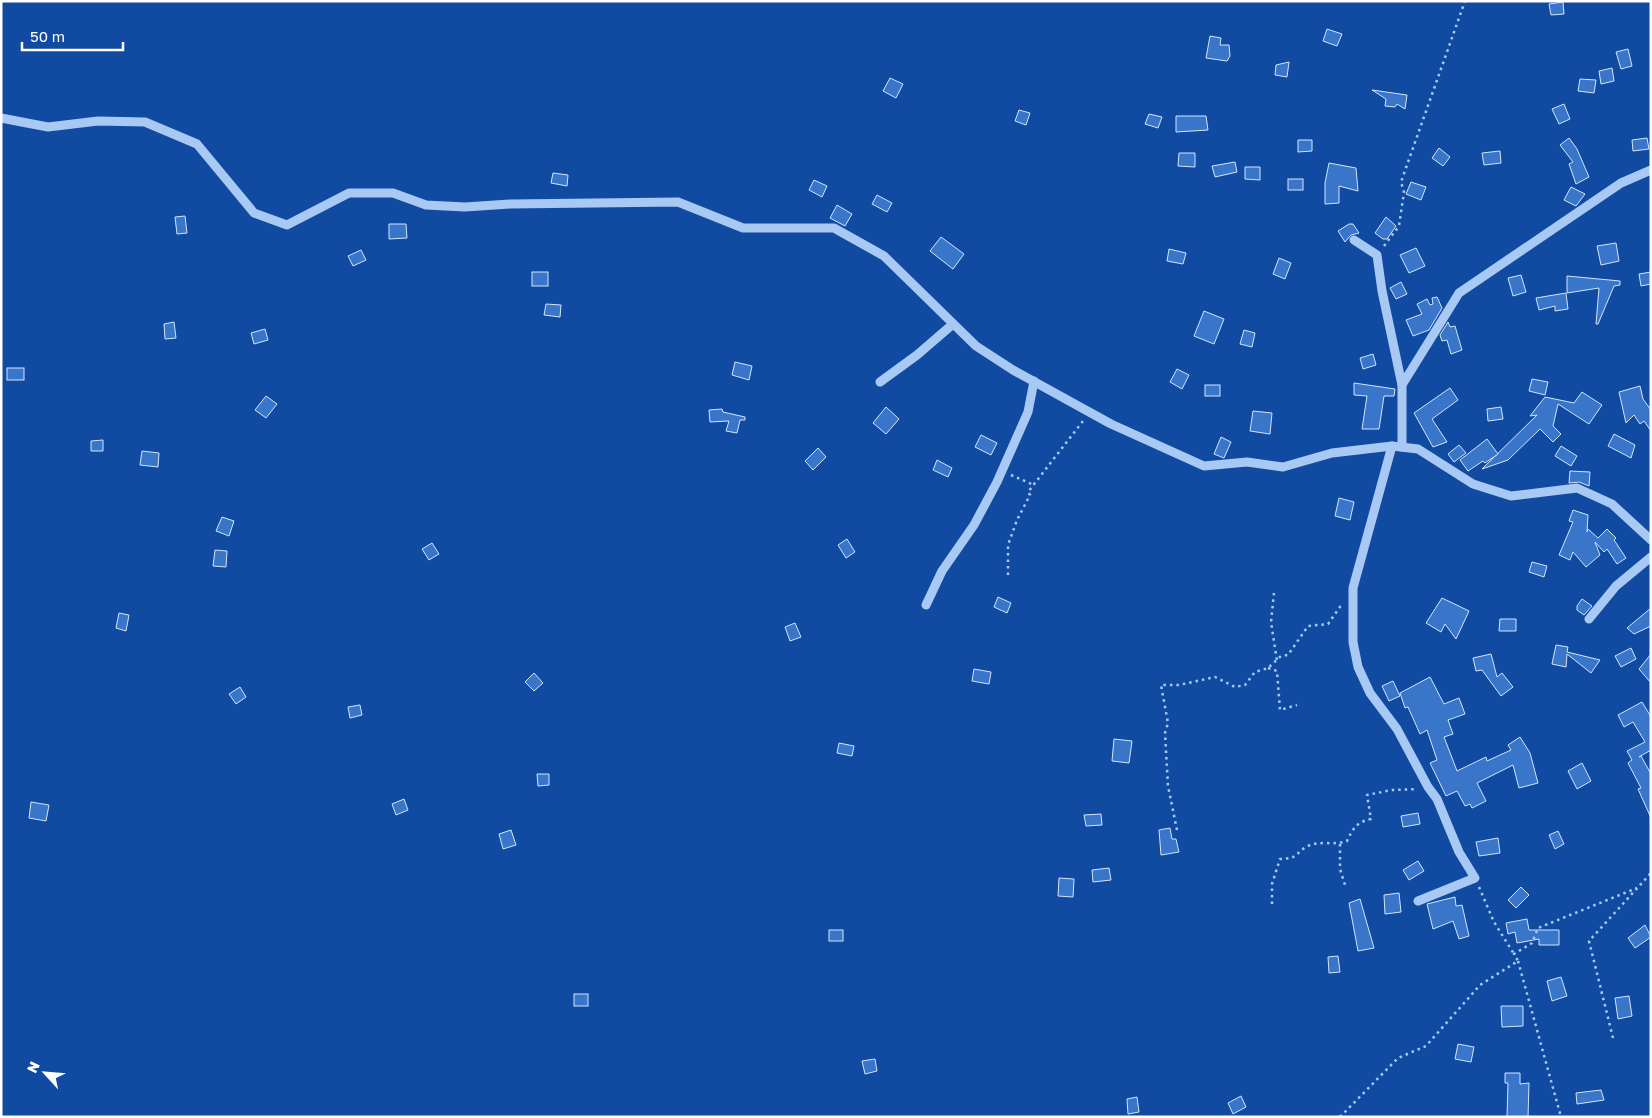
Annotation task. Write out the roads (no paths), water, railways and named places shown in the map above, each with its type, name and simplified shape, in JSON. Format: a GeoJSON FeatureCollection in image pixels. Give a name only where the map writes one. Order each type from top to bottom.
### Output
{"type":"FeatureCollection","features":[{"type":"Feature","properties":{"kind":"street"},"geometry":{"type":"LineString","coordinates":[[1,118],[48,127],[98,121],[145,122],[197,144],[254,213],[287,225],[349,193],[393,192],[426,205],[465,207],[510,204],[678,202],[744,228],[834,228],[884,256],[976,346],[1111,424],[1204,466],[1247,462],[1283,467],[1332,453],[1397,446],[1418,449],[1473,484],[1511,496],[1577,488],[1612,504],[1651,540]]}},
{"type":"Feature","properties":{"kind":"street"},"geometry":{"type":"LineString","coordinates":[[1402,385],[1459,293],[1621,183],[1651,170]]}},
{"type":"Feature","properties":{"kind":"street"},"geometry":{"type":"LineString","coordinates":[[1354,240],[1377,255],[1382,291],[1402,385],[1397,446],[1353,588],[1353,642],[1358,667],[1370,693],[1397,729],[1428,787],[1437,799],[1459,852],[1475,878],[1418,901]]}},
{"type":"Feature","properties":{"kind":"street"},"geometry":{"type":"LineString","coordinates":[[880,382],[917,355],[953,324]]}},
{"type":"Feature","properties":{"kind":"street"},"geometry":{"type":"LineString","coordinates":[[926,605],[942,571],[974,525],[1002,472],[1028,412],[1034,381]]}},
{"type":"Feature","properties":{"kind":"street"},"geometry":{"type":"LineString","coordinates":[[1589,619],[1616,586],[1651,557]]}}]}
